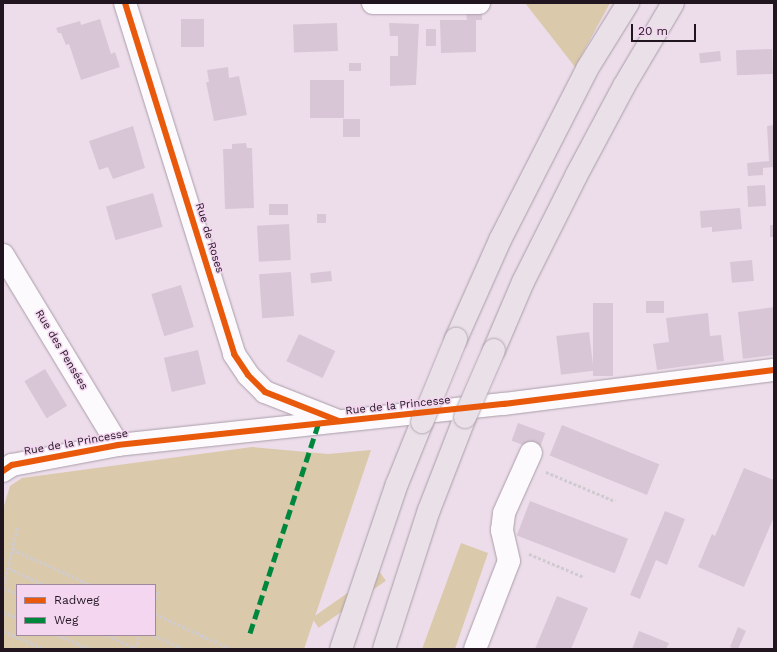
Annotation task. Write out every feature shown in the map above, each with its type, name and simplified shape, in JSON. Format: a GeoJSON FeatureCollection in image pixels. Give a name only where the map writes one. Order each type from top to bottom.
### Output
{"type":"FeatureCollection","features":[{"type":"Feature","properties":{"kind":"highway"},"geometry":{"type":"LineString","coordinates":[[341,649],[397,484],[456,339],[500,240],[584,76],[628,3]]}},
{"type":"Feature","properties":{"kind":"highway"},"geometry":{"type":"LineString","coordinates":[[384,649],[441,479],[465,417],[523,282],[576,176],[624,86],[673,3]]}},
{"type":"Feature","properties":{"kind":"street","name":"Rue de Roses"},"geometry":{"type":"LineString","coordinates":[[125,3],[234,354],[248,375],[265,392],[342,422]]}},
{"type":"Feature","properties":{"kind":"street"},"geometry":{"type":"LineString","coordinates":[[373,3],[479,3]]}},
{"type":"Feature","properties":{"kind":"street","name":"Rue des Pensées"},"geometry":{"type":"LineString","coordinates":[[3,255],[118,445]]}},
{"type":"Feature","properties":{"kind":"street","name":"Rue de la Princesse"},"geometry":{"type":"LineString","coordinates":[[3,471],[12,465],[118,445],[342,422],[774,370]]}},
{"type":"Feature","properties":{"kind":"street"},"geometry":{"type":"LineString","coordinates":[[474,649],[509,561],[502,530],[503,518],[528,458]]}},
{"type":"Feature","properties":{"kind":"path"},"geometry":{"type":"LineString","coordinates":[[528,458],[615,501]]}},
{"type":"Feature","properties":{"kind":"path"},"geometry":{"type":"LineString","coordinates":[[16,594],[3,588],[17,528]]}},
{"type":"Feature","properties":{"kind":"path"},"geometry":{"type":"LineString","coordinates":[[506,544],[584,577]]}},
{"type":"Feature","properties":{"kind":"path"},"geometry":{"type":"LineString","coordinates":[[12,549],[89,584]]}},
{"type":"Feature","properties":{"kind":"path"},"geometry":{"type":"LineString","coordinates":[[8,568],[42,584]]}},
{"type":"Feature","properties":{"kind":"path"},"geometry":{"type":"LineString","coordinates":[[156,597],[158,592]]}},
{"type":"Feature","properties":{"kind":"path"},"geometry":{"type":"LineString","coordinates":[[3,612],[16,618]]}},
{"type":"Feature","properties":{"kind":"path"},"geometry":{"type":"LineString","coordinates":[[156,614],[231,649]]}},
{"type":"Feature","properties":{"kind":"path"},"geometry":{"type":"LineString","coordinates":[[3,631],[44,649]]}},
{"type":"Feature","properties":{"kind":"path"},"geometry":{"type":"LineString","coordinates":[[60,636],[90,649]]}},
{"type":"Feature","properties":{"kind":"path"},"geometry":{"type":"LineString","coordinates":[[109,636],[135,649],[140,636]]}},
{"type":"Feature","properties":{"kind":"path"},"geometry":{"type":"LineString","coordinates":[[155,636],[183,649]]}},
{"type":"Feature","properties":{"kind":"shaded area"},"geometry":{"type":"Polygon","coordinates":[[[525,3],[610,3],[575,67],[525,3]]]}},
{"type":"Feature","properties":{"kind":"shaded area"},"geometry":{"type":"Polygon","coordinates":[[[252,447],[328,454],[371,450],[304,649],[3,649],[3,509],[10,486],[22,478],[252,447]]]}},
{"type":"Feature","properties":{"kind":"shaded area"},"geometry":{"type":"Polygon","coordinates":[[[461,543],[488,553],[455,649],[422,649],[461,543]]]}},
{"type":"Feature","properties":{"kind":"shaded area"},"geometry":{"type":"Polygon","coordinates":[[[379,571],[386,581],[319,628],[312,618],[379,571]]]}},
{"type":"Feature","properties":{"kind":"building"},"geometry":{"type":"Polygon","coordinates":[[[466,13],[482,13],[482,20],[476,20],[476,52],[441,53],[440,20],[467,20],[466,13]]]}},
{"type":"Feature","properties":{"kind":"building"},"geometry":{"type":"Polygon","coordinates":[[[100,19],[111,54],[115,52],[120,67],[81,80],[69,44],[66,45],[61,33],[58,33],[56,28],[80,21],[81,25],[100,19]]]}},
{"type":"Feature","properties":{"kind":"building"},"geometry":{"type":"Polygon","coordinates":[[[181,19],[204,19],[204,47],[181,47],[181,19]]]}},
{"type":"Feature","properties":{"kind":"building"},"geometry":{"type":"Polygon","coordinates":[[[337,23],[338,51],[294,53],[293,25],[337,23]]]}},
{"type":"Feature","properties":{"kind":"building"},"geometry":{"type":"Polygon","coordinates":[[[389,23],[419,24],[416,85],[390,86],[390,56],[398,56],[398,36],[390,36],[389,23]]]}},
{"type":"Feature","properties":{"kind":"building"},"geometry":{"type":"Polygon","coordinates":[[[426,29],[436,29],[436,46],[426,46],[426,29]]]}},
{"type":"Feature","properties":{"kind":"building"},"geometry":{"type":"Polygon","coordinates":[[[772,49],[773,74],[737,75],[736,50],[772,49]]]}},
{"type":"Feature","properties":{"kind":"building"},"geometry":{"type":"Polygon","coordinates":[[[720,51],[721,61],[700,63],[699,53],[720,51]]]}},
{"type":"Feature","properties":{"kind":"building"},"geometry":{"type":"Polygon","coordinates":[[[349,63],[361,63],[361,71],[349,71],[349,63]]]}},
{"type":"Feature","properties":{"kind":"building"},"geometry":{"type":"Polygon","coordinates":[[[228,67],[229,78],[239,76],[247,115],[214,121],[206,82],[209,82],[207,70],[228,67]]]}},
{"type":"Feature","properties":{"kind":"building"},"geometry":{"type":"Polygon","coordinates":[[[310,80],[344,80],[344,118],[310,118],[310,80]]]}},
{"type":"Feature","properties":{"kind":"building"},"geometry":{"type":"Polygon","coordinates":[[[343,119],[360,119],[360,137],[343,137],[343,119]]]}},
{"type":"Feature","properties":{"kind":"building"},"geometry":{"type":"Polygon","coordinates":[[[774,125],[774,167],[763,168],[763,175],[748,176],[747,163],[769,161],[767,126],[774,125]]]}},
{"type":"Feature","properties":{"kind":"building"},"geometry":{"type":"Polygon","coordinates":[[[133,126],[145,168],[113,179],[108,167],[99,170],[89,141],[133,126]]]}},
{"type":"Feature","properties":{"kind":"building"},"geometry":{"type":"Polygon","coordinates":[[[246,143],[247,148],[252,148],[254,208],[225,209],[223,149],[232,149],[232,144],[246,143]]]}},
{"type":"Feature","properties":{"kind":"building"},"geometry":{"type":"Polygon","coordinates":[[[765,185],[766,206],[748,207],[747,186],[765,185]]]}},
{"type":"Feature","properties":{"kind":"building"},"geometry":{"type":"Polygon","coordinates":[[[153,193],[163,227],[116,240],[106,207],[153,193]]]}},
{"type":"Feature","properties":{"kind":"building"},"geometry":{"type":"Polygon","coordinates":[[[269,204],[288,204],[288,215],[269,215],[269,204]]]}},
{"type":"Feature","properties":{"kind":"building"},"geometry":{"type":"Polygon","coordinates":[[[740,208],[742,229],[712,232],[712,227],[701,228],[700,211],[740,208]]]}},
{"type":"Feature","properties":{"kind":"building"},"geometry":{"type":"Polygon","coordinates":[[[317,214],[326,214],[326,223],[317,223],[317,214]]]}},
{"type":"Feature","properties":{"kind":"building"},"geometry":{"type":"Polygon","coordinates":[[[289,224],[291,260],[259,262],[257,226],[289,224]]]}},
{"type":"Feature","properties":{"kind":"building"},"geometry":{"type":"Polygon","coordinates":[[[770,225],[774,225],[774,237],[770,237],[770,225]]]}},
{"type":"Feature","properties":{"kind":"building"},"geometry":{"type":"Polygon","coordinates":[[[752,260],[754,281],[732,283],[730,262],[752,260]]]}},
{"type":"Feature","properties":{"kind":"building"},"geometry":{"type":"Polygon","coordinates":[[[331,271],[332,281],[311,283],[310,273],[331,271]]]}},
{"type":"Feature","properties":{"kind":"building"},"geometry":{"type":"Polygon","coordinates":[[[291,272],[294,316],[262,318],[259,274],[291,272]]]}},
{"type":"Feature","properties":{"kind":"building"},"geometry":{"type":"Polygon","coordinates":[[[181,285],[194,327],[164,336],[151,294],[181,285]]]}},
{"type":"Feature","properties":{"kind":"building"},"geometry":{"type":"Polygon","coordinates":[[[646,301],[664,301],[664,313],[646,313],[646,301]]]}},
{"type":"Feature","properties":{"kind":"building"},"geometry":{"type":"Polygon","coordinates":[[[593,303],[613,303],[613,376],[593,376],[593,303]]]}},
{"type":"Feature","properties":{"kind":"building"},"geometry":{"type":"Polygon","coordinates":[[[774,307],[774,355],[743,359],[738,312],[774,307]]]}},
{"type":"Feature","properties":{"kind":"building"},"geometry":{"type":"Polygon","coordinates":[[[708,313],[710,336],[721,335],[724,361],[657,370],[653,344],[669,342],[666,318],[708,313]]]}},
{"type":"Feature","properties":{"kind":"building"},"geometry":{"type":"Polygon","coordinates":[[[589,332],[594,371],[561,375],[556,336],[589,332]]]}},
{"type":"Feature","properties":{"kind":"building"},"geometry":{"type":"Polygon","coordinates":[[[299,334],[335,351],[323,378],[286,361],[299,334]]]}},
{"type":"Feature","properties":{"kind":"building"},"geometry":{"type":"Polygon","coordinates":[[[198,350],[206,384],[172,392],[164,358],[198,350]]]}},
{"type":"Feature","properties":{"kind":"building"},"geometry":{"type":"Polygon","coordinates":[[[45,369],[67,406],[47,418],[24,381],[45,369]]]}},
{"type":"Feature","properties":{"kind":"building"},"geometry":{"type":"Polygon","coordinates":[[[518,423],[545,433],[539,451],[512,441],[518,423]]]}},
{"type":"Feature","properties":{"kind":"building"},"geometry":{"type":"Polygon","coordinates":[[[562,425],[659,464],[647,495],[550,456],[562,425]]]}},
{"type":"Feature","properties":{"kind":"building"},"geometry":{"type":"Polygon","coordinates":[[[744,468],[774,480],[774,517],[744,587],[698,567],[712,534],[715,536],[744,468]]]}},
{"type":"Feature","properties":{"kind":"building"},"geometry":{"type":"Polygon","coordinates":[[[530,501],[628,539],[615,573],[517,536],[530,501]]]}},
{"type":"Feature","properties":{"kind":"building"},"geometry":{"type":"Polygon","coordinates":[[[665,511],[685,519],[667,565],[656,560],[640,599],[630,595],[665,511]]]}},
{"type":"Feature","properties":{"kind":"building"},"geometry":{"type":"Polygon","coordinates":[[[557,596],[588,608],[571,649],[535,649],[557,596]]]}},
{"type":"Feature","properties":{"kind":"building"},"geometry":{"type":"Polygon","coordinates":[[[738,627],[746,631],[738,649],[735,649],[730,647],[738,627]]]}},
{"type":"Feature","properties":{"kind":"building"},"geometry":{"type":"Polygon","coordinates":[[[639,631],[669,643],[666,649],[632,649],[639,631]]]}},
{"type":"Feature","properties":{"kind":"marked path"},"geometry":{"type":"LineString","coordinates":[[250,633],[318,425]]}},
{"type":"Feature","properties":{"kind":"cycle path"},"geometry":{"type":"LineString","coordinates":[[125,3],[234,354],[248,375],[265,392],[339,421]]}},
{"type":"Feature","properties":{"kind":"cycle path"},"geometry":{"type":"LineString","coordinates":[[3,471],[12,465],[118,445],[504,404],[774,370]]}}]}
